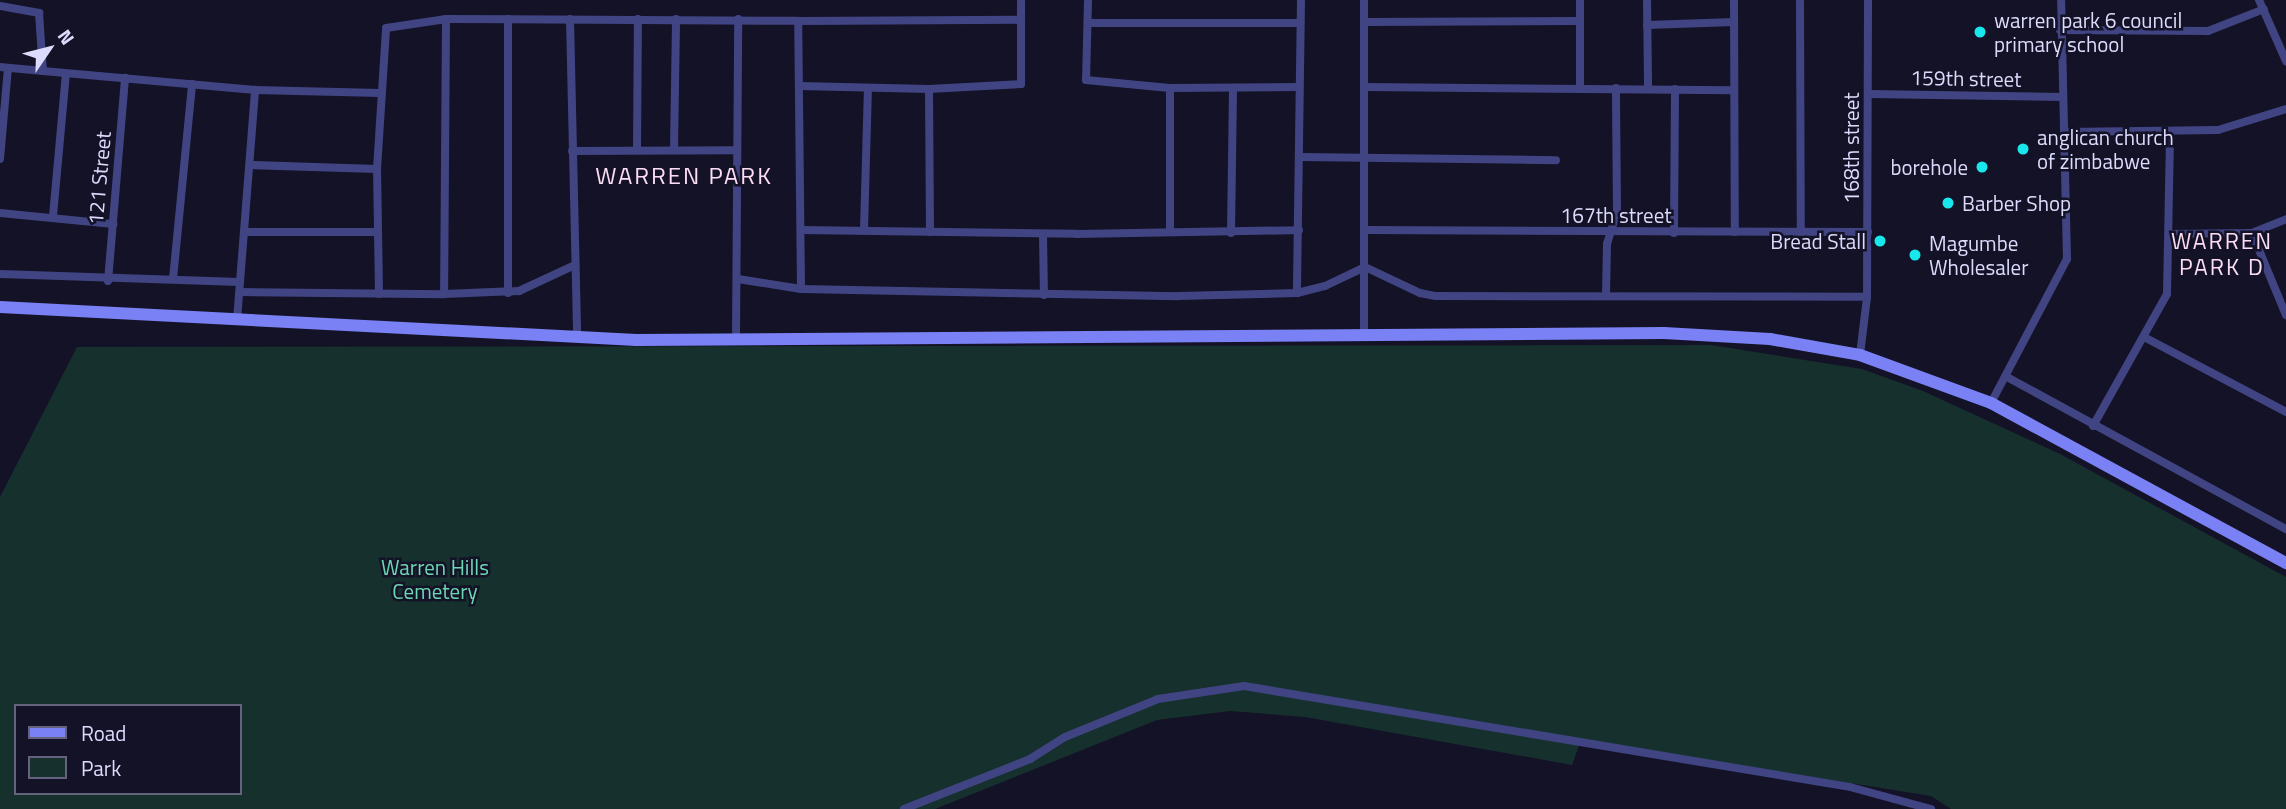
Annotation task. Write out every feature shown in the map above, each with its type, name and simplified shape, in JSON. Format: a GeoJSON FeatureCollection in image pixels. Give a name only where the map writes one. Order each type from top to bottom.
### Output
{"type":"FeatureCollection","features":[{"type":"Feature","properties":{"kind":"street"},"geometry":{"type":"LineString","coordinates":[[799,86],[929,89],[1021,84],[1021,0]]}},
{"type":"Feature","properties":{"kind":"street"},"geometry":{"type":"LineString","coordinates":[[1088,0],[1086,80],[1170,88],[1299,87]]}},
{"type":"Feature","properties":{"kind":"street"},"geometry":{"type":"LineString","coordinates":[[1297,293],[1301,0]]}},
{"type":"Feature","properties":{"kind":"street"},"geometry":{"type":"LineString","coordinates":[[1364,0],[1364,335]]}},
{"type":"Feature","properties":{"kind":"street"},"geometry":{"type":"LineString","coordinates":[[1580,0],[1580,86]]}},
{"type":"Feature","properties":{"kind":"street"},"geometry":{"type":"LineString","coordinates":[[1647,0],[1648,87]]}},
{"type":"Feature","properties":{"kind":"street"},"geometry":{"type":"LineString","coordinates":[[1734,0],[1735,232]]}},
{"type":"Feature","properties":{"kind":"street"},"geometry":{"type":"LineString","coordinates":[[1800,0],[1801,230]]}},
{"type":"Feature","properties":{"kind":"street","name":"168th street"},"geometry":{"type":"LineString","coordinates":[[1860,355],[1867,297],[1868,0]]}},
{"type":"Feature","properties":{"kind":"street"},"geometry":{"type":"LineString","coordinates":[[1991,403],[2067,259],[2061,0]]}},
{"type":"Feature","properties":{"kind":"street"},"geometry":{"type":"LineString","coordinates":[[2259,0],[2286,61]]}},
{"type":"Feature","properties":{"kind":"street"},"geometry":{"type":"LineString","coordinates":[[0,6],[39,13],[43,71]]}},
{"type":"Feature","properties":{"kind":"street"},"geometry":{"type":"LineString","coordinates":[[2060,30],[2208,31],[2264,9]]}},
{"type":"Feature","properties":{"kind":"street"},"geometry":{"type":"LineString","coordinates":[[379,294],[377,169],[386,28],[446,19],[1021,20]]}},
{"type":"Feature","properties":{"kind":"street"},"geometry":{"type":"LineString","coordinates":[[444,294],[446,19]]}},
{"type":"Feature","properties":{"kind":"street"},"geometry":{"type":"LineString","coordinates":[[508,19],[508,293]]}},
{"type":"Feature","properties":{"kind":"street"},"geometry":{"type":"LineString","coordinates":[[570,19],[577,337]]}},
{"type":"Feature","properties":{"kind":"street"},"geometry":{"type":"LineString","coordinates":[[637,150],[638,19]]}},
{"type":"Feature","properties":{"kind":"street"},"geometry":{"type":"LineString","coordinates":[[674,150],[676,19]]}},
{"type":"Feature","properties":{"kind":"street"},"geometry":{"type":"LineString","coordinates":[[736,337],[738,19]]}},
{"type":"Feature","properties":{"kind":"street"},"geometry":{"type":"LineString","coordinates":[[798,21],[801,289]]}},
{"type":"Feature","properties":{"kind":"street"},"geometry":{"type":"LineString","coordinates":[[1365,22],[1579,22]]}},
{"type":"Feature","properties":{"kind":"street"},"geometry":{"type":"LineString","coordinates":[[1647,25],[1734,22]]}},
{"type":"Feature","properties":{"kind":"street"},"geometry":{"type":"LineString","coordinates":[[1088,23],[1300,23]]}},
{"type":"Feature","properties":{"kind":"street"},"geometry":{"type":"LineString","coordinates":[[0,159],[4,68],[255,90],[380,93]]}},
{"type":"Feature","properties":{"kind":"street"},"geometry":{"type":"LineString","coordinates":[[53,216],[66,74]]}},
{"type":"Feature","properties":{"kind":"street","name":"121 Street"},"geometry":{"type":"LineString","coordinates":[[108,281],[125,78]]}},
{"type":"Feature","properties":{"kind":"street"},"geometry":{"type":"LineString","coordinates":[[173,279],[192,84]]}},
{"type":"Feature","properties":{"kind":"street"},"geometry":{"type":"LineString","coordinates":[[1364,87],[1580,86],[1733,90]]}},
{"type":"Feature","properties":{"kind":"street"},"geometry":{"type":"LineString","coordinates":[[864,230],[868,88]]}},
{"type":"Feature","properties":{"kind":"street"},"geometry":{"type":"LineString","coordinates":[[1170,88],[1170,232]]}},
{"type":"Feature","properties":{"kind":"street"},"geometry":{"type":"LineString","coordinates":[[1231,233],[1233,88]]}},
{"type":"Feature","properties":{"kind":"street"},"geometry":{"type":"LineString","coordinates":[[1606,295],[1611,232],[1617,211],[1616,88]]}},
{"type":"Feature","properties":{"kind":"street"},"geometry":{"type":"LineString","coordinates":[[929,89],[930,232]]}},
{"type":"Feature","properties":{"kind":"street"},"geometry":{"type":"LineString","coordinates":[[1674,233],[1675,89]]}},
{"type":"Feature","properties":{"kind":"street"},"geometry":{"type":"LineString","coordinates":[[237,320],[255,90]]}},
{"type":"Feature","properties":{"kind":"street","name":"159th street"},"geometry":{"type":"LineString","coordinates":[[1869,94],[2062,97]]}},
{"type":"Feature","properties":{"kind":"street"},"geometry":{"type":"LineString","coordinates":[[2064,132],[2171,132],[2237,127],[2286,109]]}},
{"type":"Feature","properties":{"kind":"street"},"geometry":{"type":"LineString","coordinates":[[2093,426],[2168,289],[2171,132]]}},
{"type":"Feature","properties":{"kind":"street"},"geometry":{"type":"LineString","coordinates":[[572,151],[736,150]]}},
{"type":"Feature","properties":{"kind":"street"},"geometry":{"type":"LineString","coordinates":[[1300,157],[1556,160]]}},
{"type":"Feature","properties":{"kind":"street"},"geometry":{"type":"LineString","coordinates":[[250,165],[377,169]]}},
{"type":"Feature","properties":{"kind":"street"},"geometry":{"type":"LineString","coordinates":[[0,213],[53,216],[113,224]]}},
{"type":"Feature","properties":{"kind":"street"},"geometry":{"type":"LineString","coordinates":[[2169,234],[2252,233],[2286,219]]}},
{"type":"Feature","properties":{"kind":"street"},"geometry":{"type":"LineString","coordinates":[[801,230],[1043,234],[1299,230]]}},
{"type":"Feature","properties":{"kind":"street","name":"167th street"},"geometry":{"type":"LineString","coordinates":[[1364,230],[1868,232]]}},
{"type":"Feature","properties":{"kind":"street"},"geometry":{"type":"LineString","coordinates":[[245,232],[378,232]]}},
{"type":"Feature","properties":{"kind":"street"},"geometry":{"type":"LineString","coordinates":[[2252,233],[2286,315]]}},
{"type":"Feature","properties":{"kind":"street"},"geometry":{"type":"LineString","coordinates":[[1043,234],[1044,295]]}},
{"type":"Feature","properties":{"kind":"street"},"geometry":{"type":"LineString","coordinates":[[240,292],[508,293],[575,265]]}},
{"type":"Feature","properties":{"kind":"street"},"geometry":{"type":"LineString","coordinates":[[738,279],[801,289],[1044,295],[1297,293],[1325,286],[1365,267],[1427,295],[1867,297]]}},
{"type":"Feature","properties":{"kind":"street"},"geometry":{"type":"LineString","coordinates":[[0,274],[108,281],[173,279],[240,282]]}},
{"type":"Feature","properties":{"kind":"street"},"geometry":{"type":"LineString","coordinates":[[0,307],[577,337],[1700,333],[1795,342],[1860,355],[1991,403],[2286,563]]}},
{"type":"Feature","properties":{"kind":"street"},"geometry":{"type":"LineString","coordinates":[[2144,337],[2286,412]]}},
{"type":"Feature","properties":{"kind":"street"},"geometry":{"type":"LineString","coordinates":[[2007,377],[2093,426],[2286,528]]}},
{"type":"Feature","properties":{"kind":"street"},"geometry":{"type":"LineString","coordinates":[[904,809],[1030,759],[1065,737],[1158,699],[1188,691],[1244,686],[1850,787],[1931,809]]}},
{"type":"Feature","properties":{"kind":"green space","name":"Warren Hills Cemetery"},"geometry":{"type":"Polygon","coordinates":[[[1711,345],[1862,369],[1923,391],[2060,454],[2286,577],[2286,809],[1951,809],[1931,796],[1581,740],[1572,765],[1305,717],[1230,711],[1157,720],[935,809],[0,809],[0,497],[77,347],[1711,345]]]}},
{"type":"Feature","properties":{"kind":"place","name":"warren park 6 council primary school"},"geometry":{"type":"Point","coordinates":[1980,32]}},
{"type":"Feature","properties":{"kind":"place","name":"anglican church of zimbabwe"},"geometry":{"type":"Point","coordinates":[2023,149]}},
{"type":"Feature","properties":{"kind":"place","name":"borehole"},"geometry":{"type":"Point","coordinates":[1982,167]}},
{"type":"Feature","properties":{"kind":"place","name":"Barber Shop"},"geometry":{"type":"Point","coordinates":[1948,203]}},
{"type":"Feature","properties":{"kind":"place","name":"Bread Stall"},"geometry":{"type":"Point","coordinates":[1880,241]}},
{"type":"Feature","properties":{"kind":"place","name":"Magumbe Wholesaler"},"geometry":{"type":"Point","coordinates":[1915,255]}},
{"type":"Feature","properties":{"kind":"district","name":"WARREN PARK"},"geometry":{"type":"Point","coordinates":[684,176]}},
{"type":"Feature","properties":{"kind":"district","name":"WARREN PARK D"},"geometry":{"type":"Point","coordinates":[2222,254]}}]}
